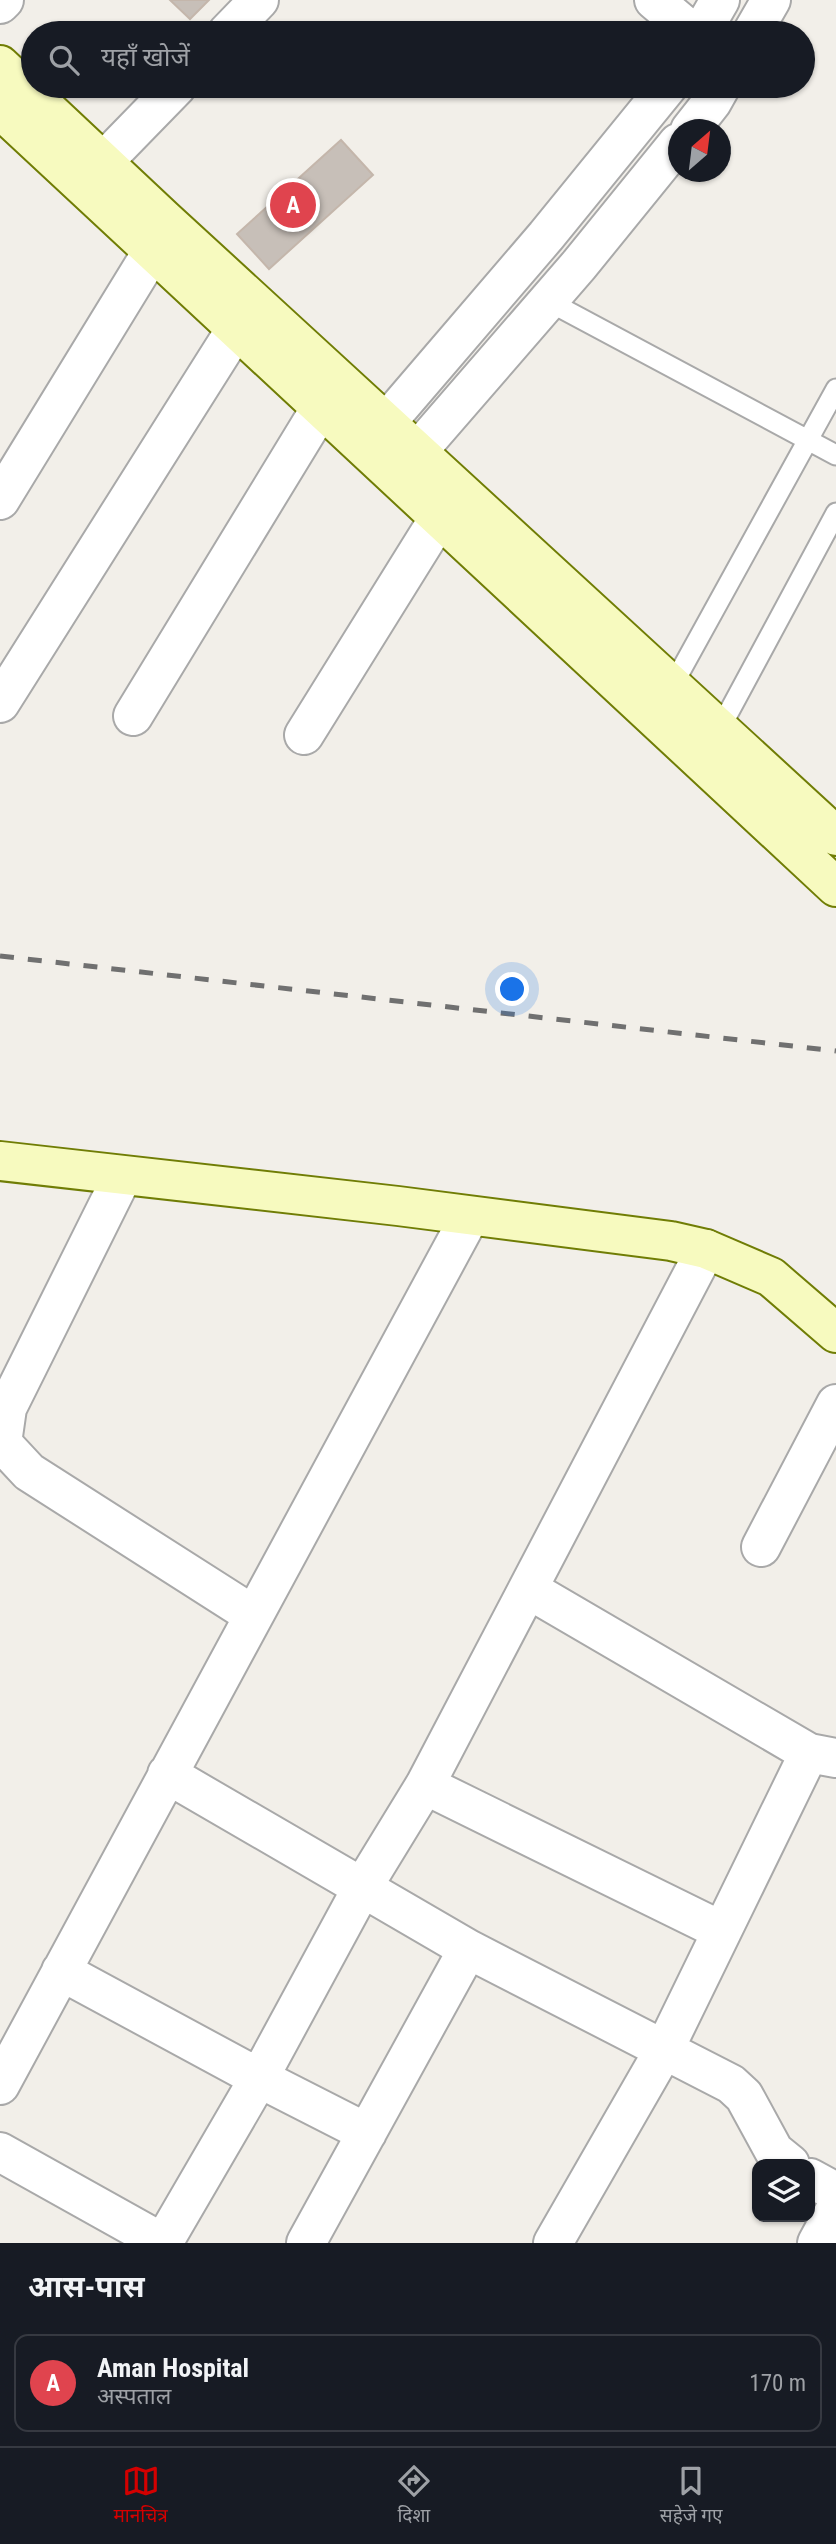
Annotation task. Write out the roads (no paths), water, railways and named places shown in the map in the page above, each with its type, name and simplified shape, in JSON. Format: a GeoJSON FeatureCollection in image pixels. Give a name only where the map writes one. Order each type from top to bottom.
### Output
{"type":"FeatureCollection","features":[{"type":"Feature","properties":{"kind":"main road"},"geometry":{"type":"LineString","coordinates":[[0,65],[21,85]]}},
{"type":"Feature","properties":{"kind":"main road"},"geometry":{"type":"LineString","coordinates":[[35,98],[103,162],[406,465],[663,702],[702,762],[836,887]]}},
{"type":"Feature","properties":{"kind":"main road"},"geometry":{"type":"LineString","coordinates":[[0,109],[322,406],[375,435]]}},
{"type":"Feature","properties":{"kind":"main road"},"geometry":{"type":"LineString","coordinates":[[406,465],[439,518],[663,702],[720,730],[836,836]]}},
{"type":"Feature","properties":{"kind":"main road"},"geometry":{"type":"LineString","coordinates":[[0,1161],[671,1241],[706,1249],[771,1277],[836,1333]]}},
{"type":"Feature","properties":{"kind":"street"},"geometry":{"type":"LineString","coordinates":[[0,4],[4,0]]}},
{"type":"Feature","properties":{"kind":"street"},"geometry":{"type":"LineString","coordinates":[[239,21],[259,0]]}},
{"type":"Feature","properties":{"kind":"street"},"geometry":{"type":"LineString","coordinates":[[654,0],[679,21]]}},
{"type":"Feature","properties":{"kind":"street"},"geometry":{"type":"LineString","coordinates":[[708,21],[720,0]]}},
{"type":"Feature","properties":{"kind":"street"},"geometry":{"type":"LineString","coordinates":[[759,21],[771,0]]}},
{"type":"Feature","properties":{"kind":"street"},"geometry":{"type":"LineString","coordinates":[[103,162],[165,98]]}},
{"type":"Feature","properties":{"kind":"street"},"geometry":{"type":"LineString","coordinates":[[375,435],[546,236],[658,98]]}},
{"type":"Feature","properties":{"kind":"street"},"geometry":{"type":"LineString","coordinates":[[699,119],[714,98]]}},
{"type":"Feature","properties":{"kind":"street"},"geometry":{"type":"LineString","coordinates":[[406,465],[548,302],[668,155]]}},
{"type":"Feature","properties":{"kind":"street"},"geometry":{"type":"LineString","coordinates":[[0,500],[152,252]]}},
{"type":"Feature","properties":{"kind":"street"},"geometry":{"type":"LineString","coordinates":[[0,703],[236,329]]}},
{"type":"Feature","properties":{"kind":"street"},"geometry":{"type":"LineString","coordinates":[[133,716],[322,406]]}},
{"type":"Feature","properties":{"kind":"street"},"geometry":{"type":"LineString","coordinates":[[303,735],[439,518]]}},
{"type":"Feature","properties":{"kind":"street"},"geometry":{"type":"LineString","coordinates":[[122,1177],[7,1408],[2,1443],[29,1472],[253,1615]]}},
{"type":"Feature","properties":{"kind":"street"},"geometry":{"type":"LineString","coordinates":[[0,2085],[470,1216]]}},
{"type":"Feature","properties":{"kind":"street"},"geometry":{"type":"LineString","coordinates":[[0,2152],[163,2243],[259,2078],[362,1888],[425,1785],[706,1249]]}},
{"type":"Feature","properties":{"kind":"street"},"geometry":{"type":"LineString","coordinates":[[761,1547],[836,1404]]}},
{"type":"Feature","properties":{"kind":"street"},"geometry":{"type":"LineString","coordinates":[[528,1588],[823,1756],[722,1931],[664,2050],[554,2243]]}},
{"type":"Feature","properties":{"kind":"street"},"geometry":{"type":"LineString","coordinates":[[167,1774],[468,1950],[731,2084],[744,2096],[774,2151],[784,2159]]}},
{"type":"Feature","properties":{"kind":"street"},"geometry":{"type":"LineString","coordinates":[[425,1785],[722,1931]]}},
{"type":"Feature","properties":{"kind":"street"},"geometry":{"type":"LineString","coordinates":[[306,2243],[468,1950]]}},
{"type":"Feature","properties":{"kind":"street"},"geometry":{"type":"LineString","coordinates":[[61,1971],[367,2133]]}},
{"type":"Feature","properties":{"kind":"street"},"geometry":{"type":"LineString","coordinates":[[815,2181],[836,2192]]}},
{"type":"Feature","properties":{"kind":"street"},"geometry":{"type":"LineString","coordinates":[[817,2243],[836,2208]]}},
{"type":"Feature","properties":{"kind":"lane"},"geometry":{"type":"LineString","coordinates":[[548,302],[836,455]]}},
{"type":"Feature","properties":{"kind":"lane"},"geometry":{"type":"LineString","coordinates":[[663,702],[836,389]]}},
{"type":"Feature","properties":{"kind":"lane"},"geometry":{"type":"LineString","coordinates":[[702,762],[836,513]]}},
{"type":"Feature","properties":{"kind":"railway"},"geometry":{"type":"LineString","coordinates":[[0,956],[836,1051]]}},
{"type":"Feature","properties":{"kind":"place","name":"Aman Hospital"},"geometry":{"type":"Point","coordinates":[293,205]}}]}
